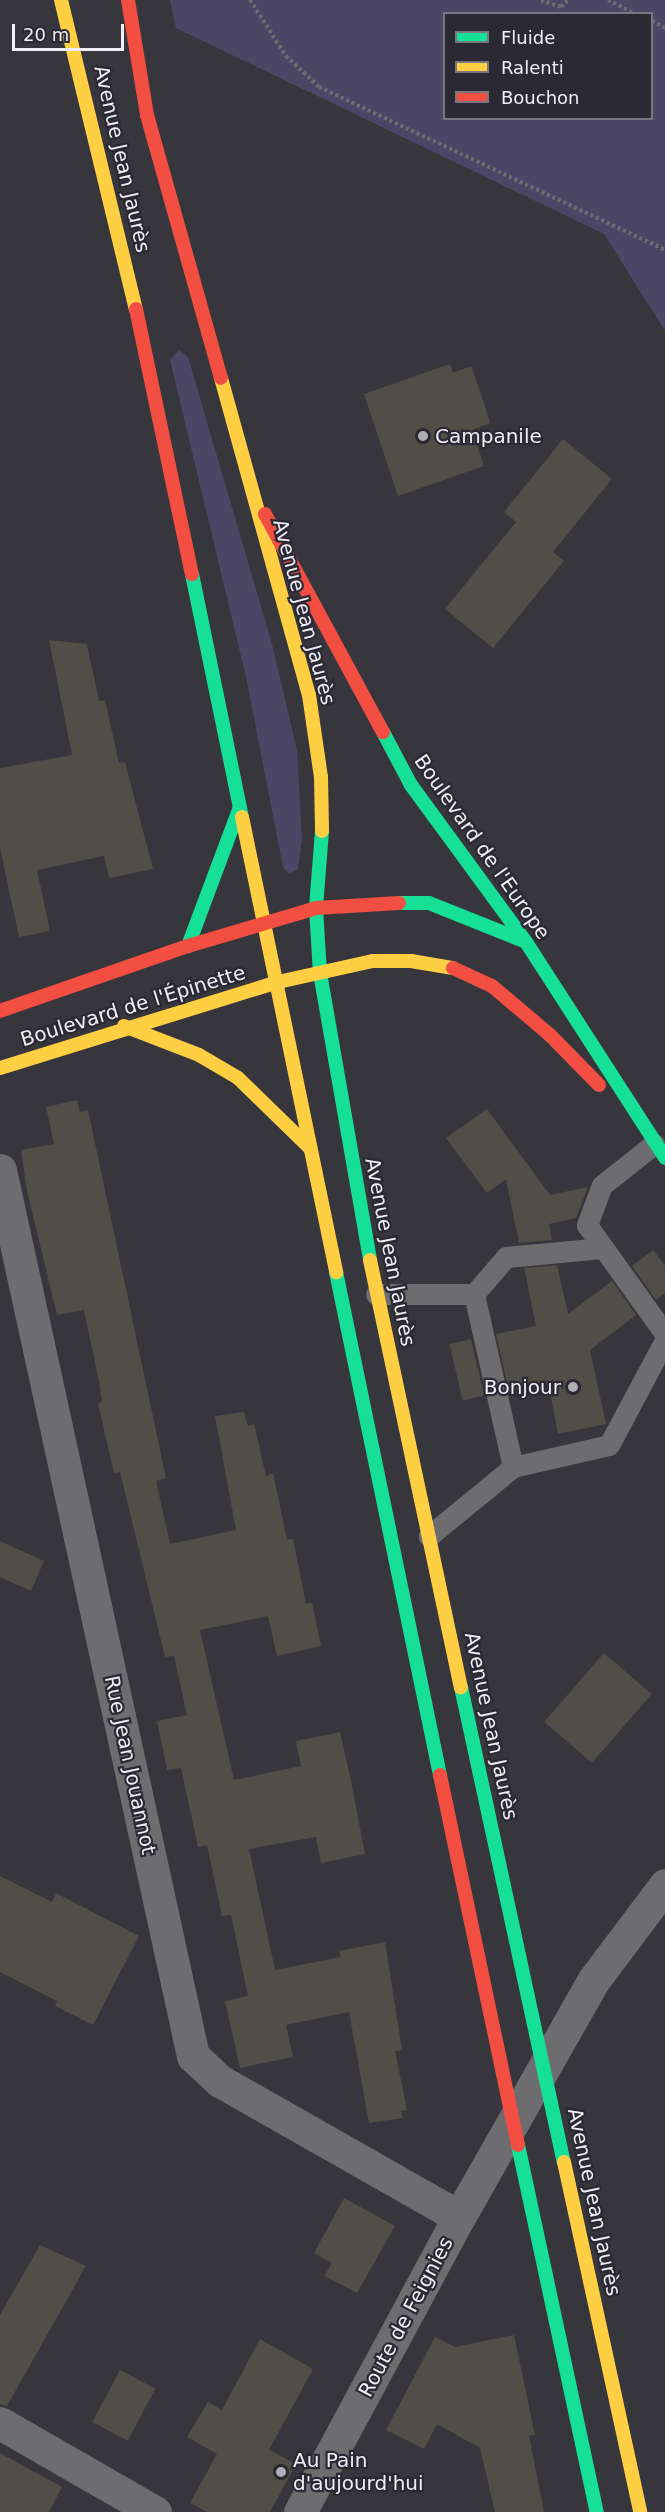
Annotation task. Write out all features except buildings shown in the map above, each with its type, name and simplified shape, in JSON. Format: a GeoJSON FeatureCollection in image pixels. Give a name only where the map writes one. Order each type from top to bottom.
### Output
{"type":"FeatureCollection","features":[{"type":"Feature","properties":{"kind":"main road","name":"Avenue Jean Jaurès"},"geometry":{"type":"LineString","coordinates":[[61,0],[113,203],[278,982],[310,1148],[513,2122],[597,2512]]}},
{"type":"Feature","properties":{"kind":"main road","name":"Avenue Jean Jaurès"},"geometry":{"type":"LineString","coordinates":[[128,0],[147,115],[309,695],[321,777],[322,843],[316,908],[320,973],[376,1294],[640,2512]]}},
{"type":"Feature","properties":{"kind":"main road","name":"Boulevard de l'Europe"},"geometry":{"type":"LineString","coordinates":[[250,486],[411,785],[526,942],[654,1145]]}},
{"type":"Feature","properties":{"kind":"main road"},"geometry":{"type":"LineString","coordinates":[[188,946],[216,880],[240,807]]}},
{"type":"Feature","properties":{"kind":"main road","name":"Boulevard de l'Épinette"},"geometry":{"type":"LineString","coordinates":[[0,1011],[188,946],[265,921],[316,908],[367,902],[429,903],[526,942]]}},
{"type":"Feature","properties":{"kind":"main road","name":"Boulevard de l'Épinette"},"geometry":{"type":"LineString","coordinates":[[0,1068],[124,1026],[278,982],[373,961],[411,961],[450,967],[492,986],[550,1035],[654,1145]]}},
{"type":"Feature","properties":{"kind":"main road"},"geometry":{"type":"LineString","coordinates":[[124,1026],[199,1055],[238,1078],[310,1148]]}},
{"type":"Feature","properties":{"kind":"street","name":"Rue Jean Jouannot"},"geometry":{"type":"LineString","coordinates":[[0,1170],[193,2056],[220,2080],[459,2217]]}},
{"type":"Feature","properties":{"kind":"street","name":"Route de Feignies"},"geometry":{"type":"LineString","coordinates":[[300,2512],[459,2217],[593,1982],[665,1885]]}},
{"type":"Feature","properties":{"kind":"street"},"geometry":{"type":"LineString","coordinates":[[0,2423],[155,2512]]}},
{"type":"Feature","properties":{"kind":"lane"},"geometry":{"type":"LineString","coordinates":[[654,1145],[602,1185],[587,1225],[665,1335]]}},
{"type":"Feature","properties":{"kind":"lane"},"geometry":{"type":"LineString","coordinates":[[376,1294],[474,1294],[506,1257],[603,1248]]}},
{"type":"Feature","properties":{"kind":"lane"},"geometry":{"type":"LineString","coordinates":[[474,1294],[513,1467]]}},
{"type":"Feature","properties":{"kind":"lane"},"geometry":{"type":"LineString","coordinates":[[429,1536],[513,1467],[609,1445],[665,1340]]}},
{"type":"Feature","properties":{"kind":"path"},"geometry":{"type":"LineString","coordinates":[[250,0],[286,56],[319,87],[665,250]]}},
{"type":"Feature","properties":{"kind":"path"},"geometry":{"type":"LineString","coordinates":[[541,0],[561,7],[568,0]]}},
{"type":"Feature","properties":{"kind":"path"},"geometry":{"type":"LineString","coordinates":[[608,0],[632,12]]}},
{"type":"Feature","properties":{"kind":"shaded area"},"geometry":{"type":"Polygon","coordinates":[[[170,0],[665,0],[665,331],[604,234],[176,28],[170,0]]]}},
{"type":"Feature","properties":{"kind":"shaded area"},"geometry":{"type":"Polygon","coordinates":[[[179,350],[188,357],[272,644],[297,750],[302,840],[298,869],[289,874],[283,867],[246,677],[170,360],[179,350]]]}},
{"type":"Feature","properties":{"kind":"traffic: fast"},"geometry":{"type":"LineString","coordinates":[[192,574],[242,817]]}},
{"type":"Feature","properties":{"kind":"traffic: fast"},"geometry":{"type":"LineString","coordinates":[[383,732],[411,785],[526,942],[665,1158]]}},
{"type":"Feature","properties":{"kind":"traffic: fast"},"geometry":{"type":"LineString","coordinates":[[188,946],[240,807]]}},
{"type":"Feature","properties":{"kind":"traffic: fast"},"geometry":{"type":"LineString","coordinates":[[322,831],[316,908],[320,973],[370,1260]]}},
{"type":"Feature","properties":{"kind":"traffic: fast"},"geometry":{"type":"LineString","coordinates":[[399,903],[429,903],[524,941]]}},
{"type":"Feature","properties":{"kind":"traffic: fast"},"geometry":{"type":"LineString","coordinates":[[336,1272],[440,1775]]}},
{"type":"Feature","properties":{"kind":"traffic: fast"},"geometry":{"type":"LineString","coordinates":[[461,1687],[564,2162]]}},
{"type":"Feature","properties":{"kind":"traffic: fast"},"geometry":{"type":"LineString","coordinates":[[518,2145],[597,2512]]}},
{"type":"Feature","properties":{"kind":"traffic: slow"},"geometry":{"type":"LineString","coordinates":[[61,0],[136,309]]}},
{"type":"Feature","properties":{"kind":"traffic: slow"},"geometry":{"type":"LineString","coordinates":[[221,378],[309,695],[321,777],[322,831]]}},
{"type":"Feature","properties":{"kind":"traffic: slow"},"geometry":{"type":"LineString","coordinates":[[242,817],[336,1272]]}},
{"type":"Feature","properties":{"kind":"traffic: slow"},"geometry":{"type":"LineString","coordinates":[[0,1068],[278,982],[373,961],[411,961],[453,968]]}},
{"type":"Feature","properties":{"kind":"traffic: slow"},"geometry":{"type":"LineString","coordinates":[[124,1026],[199,1055],[238,1078],[310,1148]]}},
{"type":"Feature","properties":{"kind":"traffic: slow"},"geometry":{"type":"LineString","coordinates":[[370,1260],[461,1687]]}},
{"type":"Feature","properties":{"kind":"traffic: slow"},"geometry":{"type":"LineString","coordinates":[[564,2162],[640,2512]]}},
{"type":"Feature","properties":{"kind":"traffic: jam"},"geometry":{"type":"LineString","coordinates":[[128,0],[147,115],[221,378]]}},
{"type":"Feature","properties":{"kind":"traffic: jam"},"geometry":{"type":"LineString","coordinates":[[136,309],[192,574]]}},
{"type":"Feature","properties":{"kind":"traffic: jam"},"geometry":{"type":"LineString","coordinates":[[265,514],[383,732]]}},
{"type":"Feature","properties":{"kind":"traffic: jam"},"geometry":{"type":"LineString","coordinates":[[0,1011],[188,946],[316,908],[399,903]]}},
{"type":"Feature","properties":{"kind":"traffic: jam"},"geometry":{"type":"LineString","coordinates":[[453,968],[492,986],[550,1035],[599,1085]]}},
{"type":"Feature","properties":{"kind":"traffic: jam"},"geometry":{"type":"LineString","coordinates":[[440,1775],[518,2145]]}},
{"type":"Feature","properties":{"kind":"place","name":"Campanile"},"geometry":{"type":"Point","coordinates":[423,436]}},
{"type":"Feature","properties":{"kind":"place","name":"Bonjour"},"geometry":{"type":"Point","coordinates":[573,1387]}},
{"type":"Feature","properties":{"kind":"place","name":"Au Pain d'aujourd'hui"},"geometry":{"type":"Point","coordinates":[281,2472]}}]}
